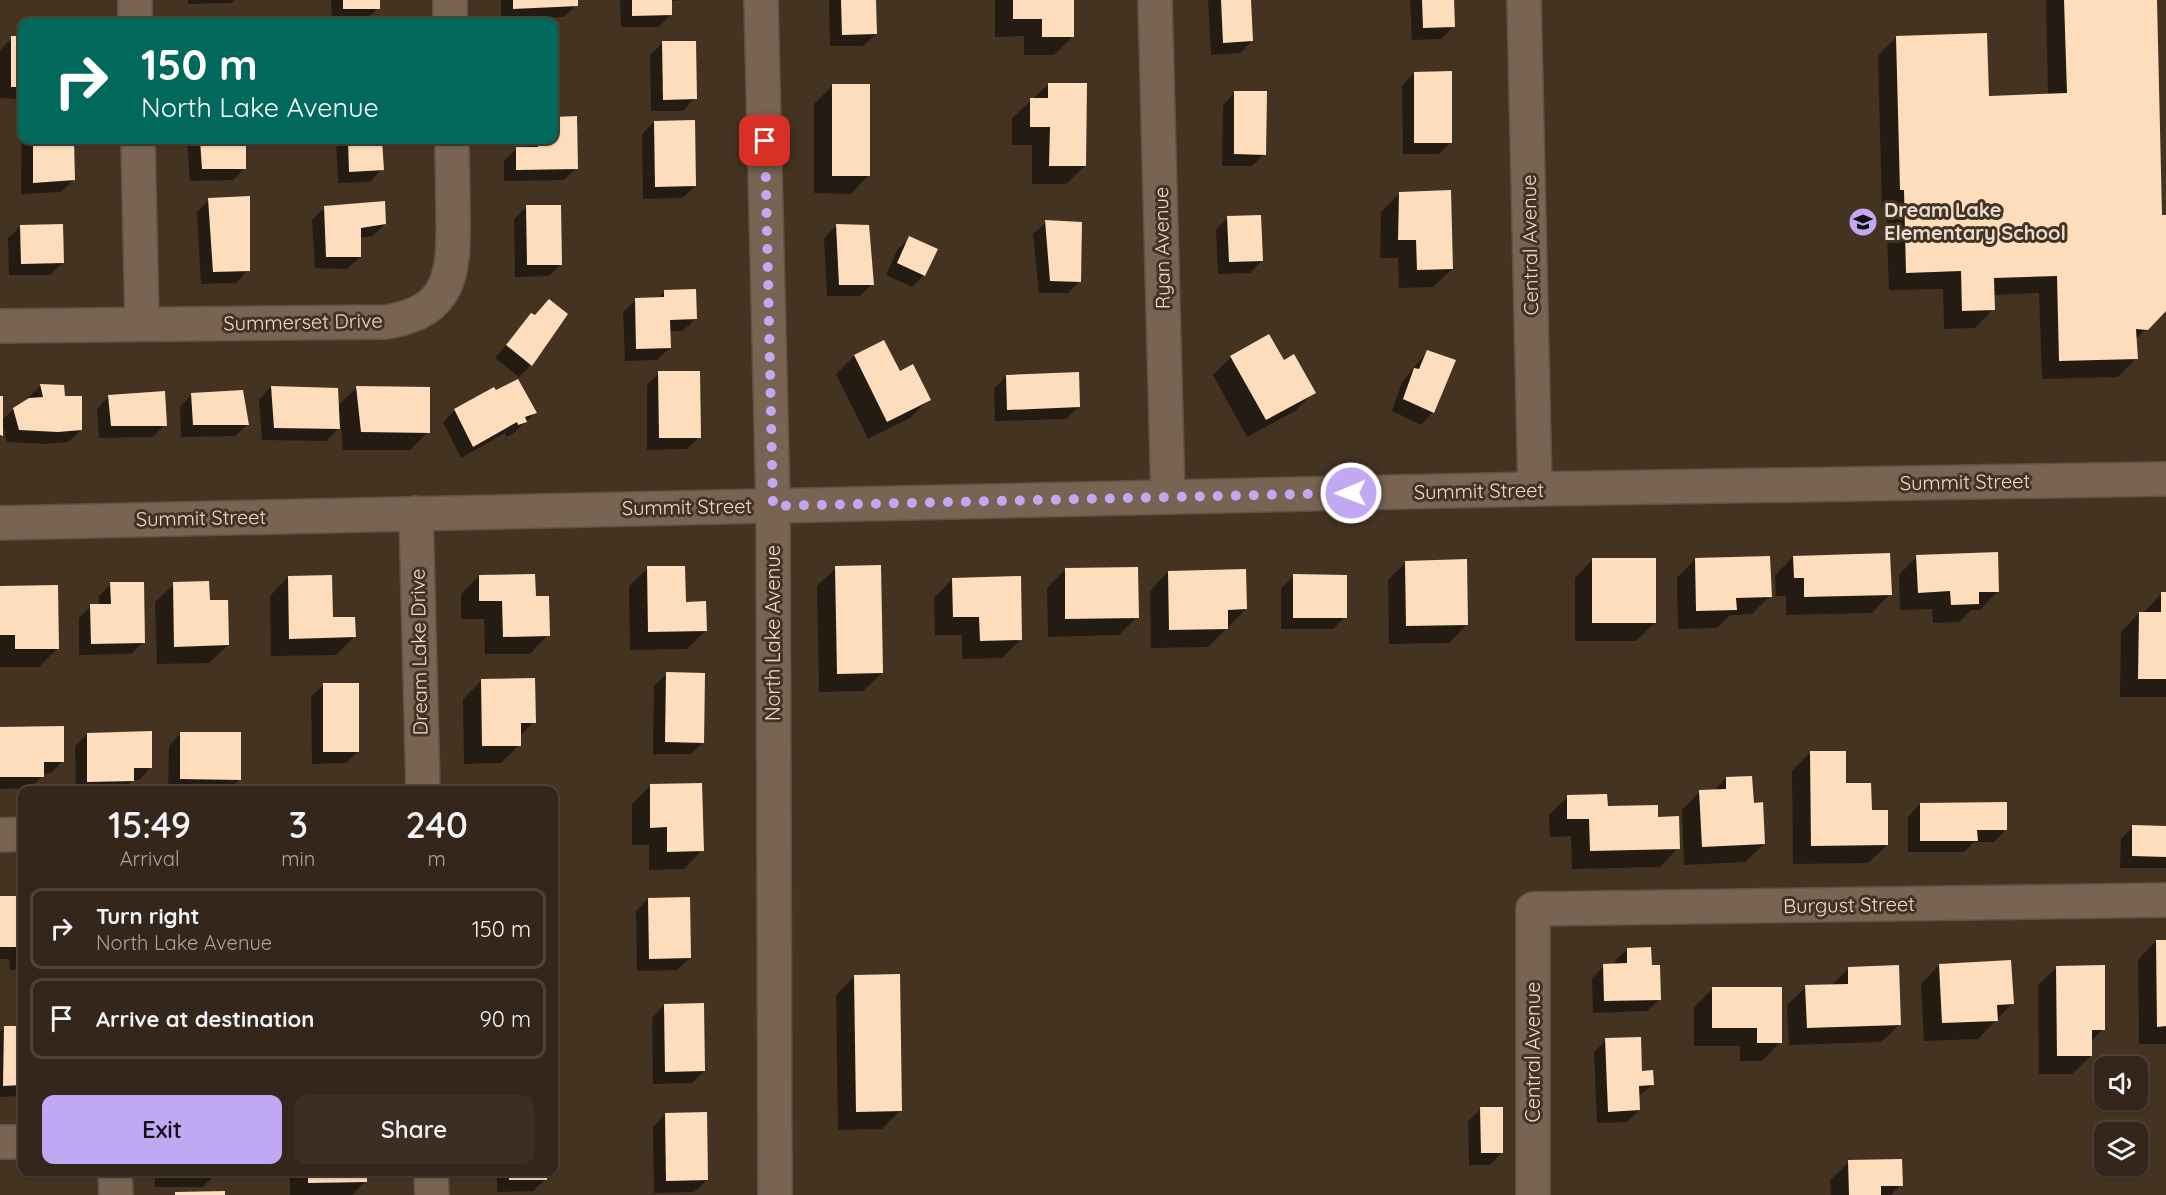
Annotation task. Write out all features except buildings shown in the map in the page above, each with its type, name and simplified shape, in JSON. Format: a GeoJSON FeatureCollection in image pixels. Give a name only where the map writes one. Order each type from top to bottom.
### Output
{"type":"FeatureCollection","features":[{"type":"Feature","properties":{"kind":"street"},"geometry":{"type":"LineString","coordinates":[[135,0],[135,18]]}},
{"type":"Feature","properties":{"kind":"street"},"geometry":{"type":"LineString","coordinates":[[450,0],[450,18]]}},
{"type":"Feature","properties":{"kind":"street","name":"North Lake Avenue"},"geometry":{"type":"LineString","coordinates":[[761,0],[773,506],[775,1195]]}},
{"type":"Feature","properties":{"kind":"street","name":"Ryan Avenue"},"geometry":{"type":"LineString","coordinates":[[1155,0],[1168,497]]}},
{"type":"Feature","properties":{"kind":"street","name":"Central Avenue"},"geometry":{"type":"LineString","coordinates":[[1524,0],[1535,489]]}},
{"type":"Feature","properties":{"kind":"street"},"geometry":{"type":"LineString","coordinates":[[138,144],[142,323]]}},
{"type":"Feature","properties":{"kind":"street","name":"Summerset Drive"},"geometry":{"type":"LineString","coordinates":[[0,326],[404,320],[418,314],[439,297],[451,271],[452,144]]}},
{"type":"Feature","properties":{"kind":"street","name":"Summit Street"},"geometry":{"type":"LineString","coordinates":[[0,523],[1535,489],[2166,479]]}},
{"type":"Feature","properties":{"kind":"street","name":"Dream Lake Drive"},"geometry":{"type":"LineString","coordinates":[[416,513],[423,786]]}},
{"type":"Feature","properties":{"kind":"street"},"geometry":{"type":"LineString","coordinates":[[0,835],[18,834]]}},
{"type":"Feature","properties":{"kind":"street","name":"Burgust Street"},"geometry":{"type":"LineString","coordinates":[[1533,909],[2166,900]]}},
{"type":"Feature","properties":{"kind":"street","name":"Central Avenue"},"geometry":{"type":"LineString","coordinates":[[1533,909],[1533,1195]]}},
{"type":"Feature","properties":{"kind":"street"},"geometry":{"type":"LineString","coordinates":[[0,1142],[18,1142]]}},
{"type":"Feature","properties":{"kind":"street"},"geometry":{"type":"LineString","coordinates":[[115,1176],[116,1195]]}},
{"type":"Feature","properties":{"kind":"street"},"geometry":{"type":"LineString","coordinates":[[431,1176],[432,1195]]}},
{"type":"Feature","properties":{"kind":"place","name":"Dream Lake Elementary School"},"geometry":{"type":"Point","coordinates":[1863,222]}},
{"type":"Feature","properties":{"kind":"route"},"geometry":{"type":"LineString","coordinates":[[765,141],[773,506],[1351,493]]}}]}
